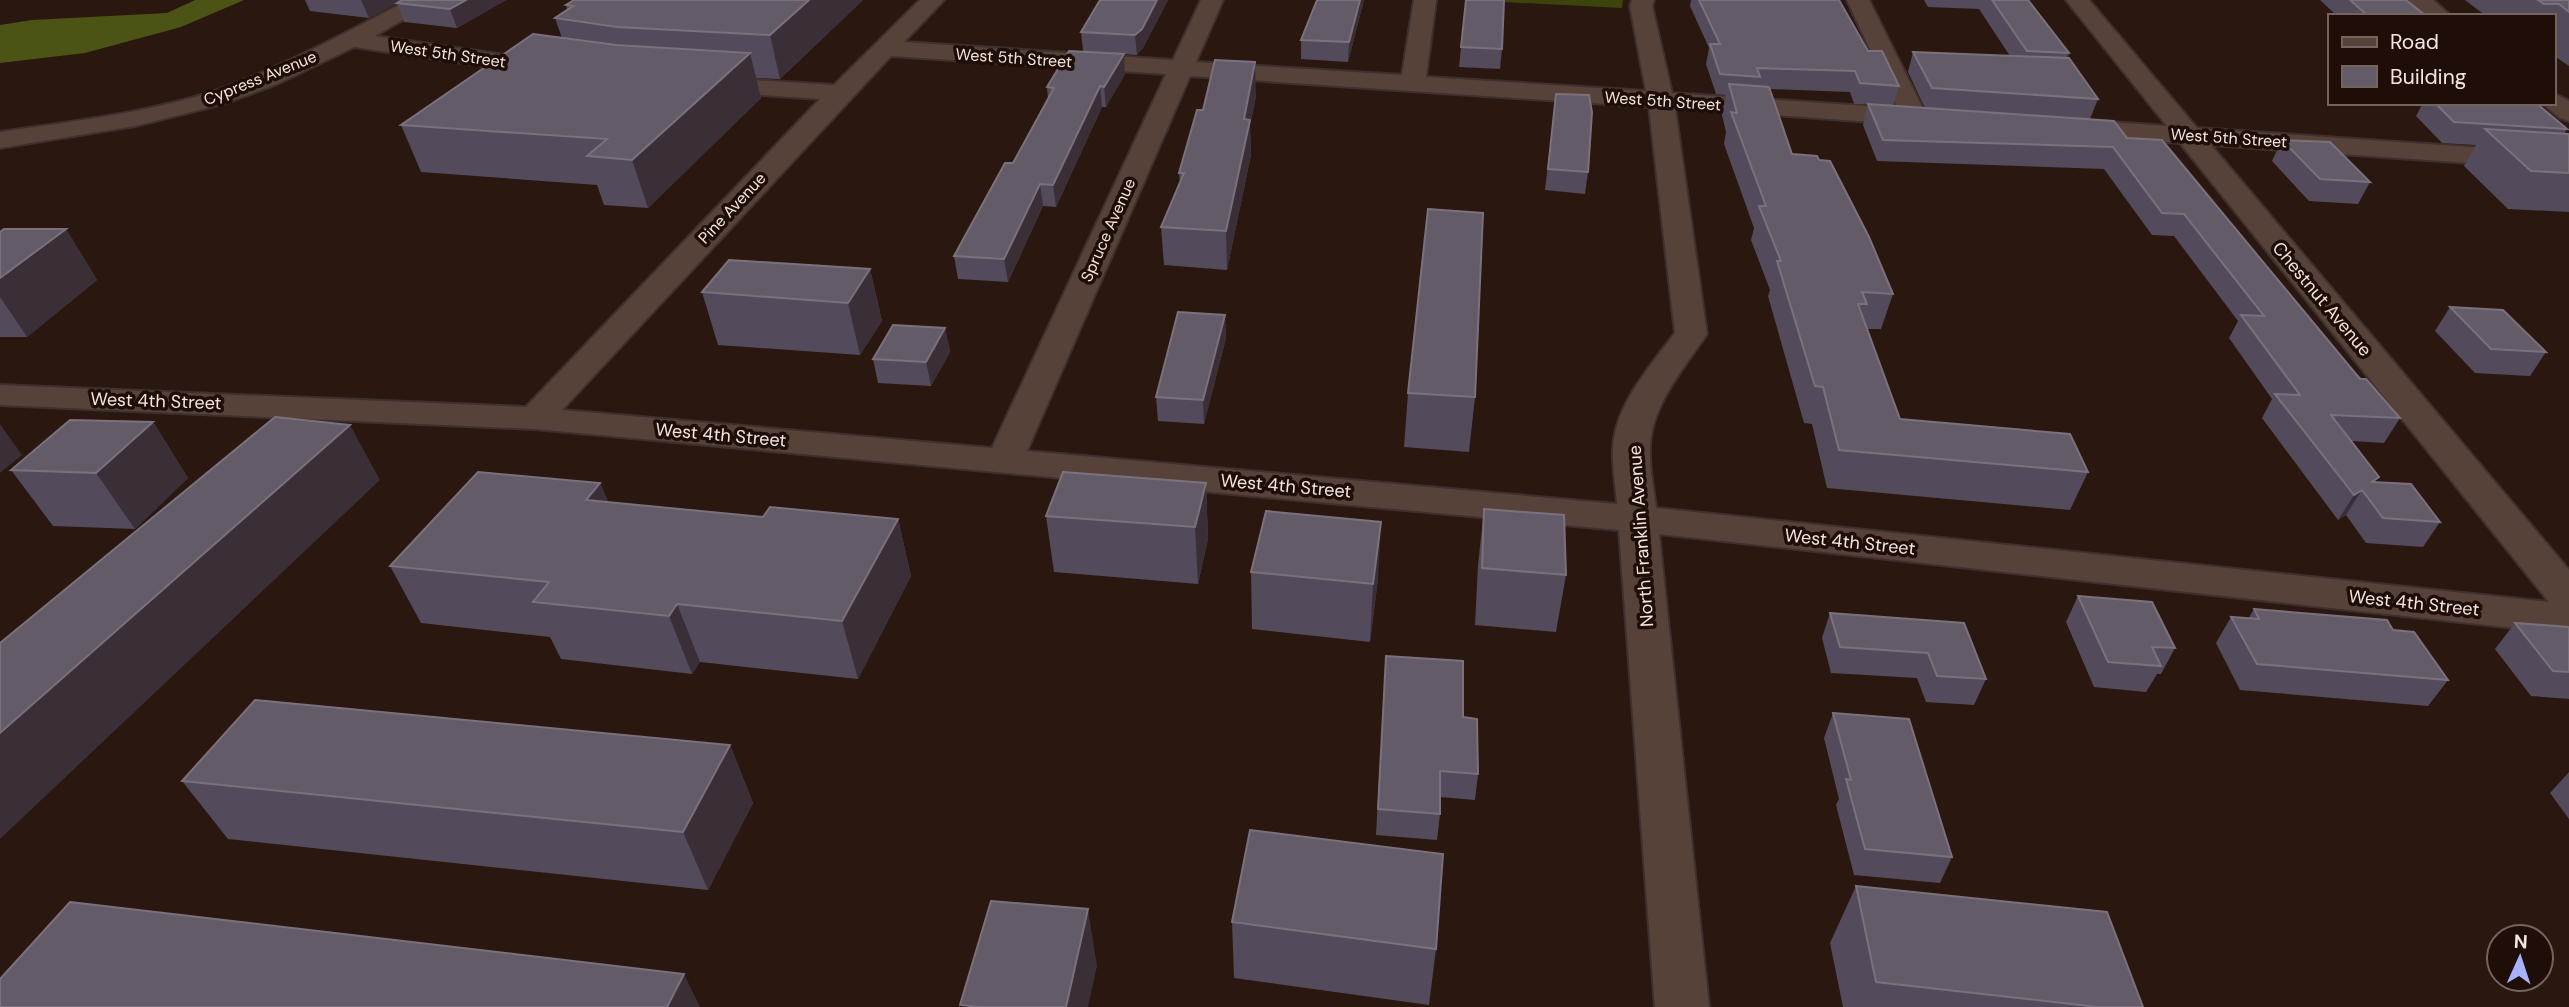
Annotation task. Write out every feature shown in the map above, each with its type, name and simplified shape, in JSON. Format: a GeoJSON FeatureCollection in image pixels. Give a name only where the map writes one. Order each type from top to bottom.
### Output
{"type":"FeatureCollection","features":[{"type":"Feature","properties":{"kind":"street","name":"Cypress Avenue"},"geometry":{"type":"LineString","coordinates":[[0,140],[146,116],[215,98],[291,69],[426,0]]}},
{"type":"Feature","properties":{"kind":"street","name":"Pine Avenue"},"geometry":{"type":"LineString","coordinates":[[535,418],[840,93],[933,0]]}},
{"type":"Feature","properties":{"kind":"street","name":"Spruce Avenue"},"geometry":{"type":"LineString","coordinates":[[1005,460],[1212,0]]}},
{"type":"Feature","properties":{"kind":"street"},"geometry":{"type":"LineString","coordinates":[[1413,85],[1425,0]]}},
{"type":"Feature","properties":{"kind":"street","name":"North Franklin Avenue"},"geometry":{"type":"LineString","coordinates":[[1643,0],[1641,6],[1661,101],[1690,308],[1691,334],[1656,382],[1639,418],[1631,447],[1682,1007]]}},
{"type":"Feature","properties":{"kind":"street"},"geometry":{"type":"LineString","coordinates":[[1858,0],[1914,117]]}},
{"type":"Feature","properties":{"kind":"street","name":"Chestnut Avenue"},"geometry":{"type":"LineString","coordinates":[[2077,0],[2569,598]]}},
{"type":"Feature","properties":{"kind":"street"},"geometry":{"type":"LineString","coordinates":[[2419,0],[2437,14]]}},
{"type":"Feature","properties":{"kind":"street","name":"West 5th Street"},"geometry":{"type":"LineString","coordinates":[[349,40],[563,70]]}},
{"type":"Feature","properties":{"kind":"street","name":"West 5th Street"},"geometry":{"type":"LineString","coordinates":[[883,48],[1180,70],[1941,118]]}},
{"type":"Feature","properties":{"kind":"street"},"geometry":{"type":"LineString","coordinates":[[686,83],[840,93]]}},
{"type":"Feature","properties":{"kind":"street","name":"West 5th Street"},"geometry":{"type":"LineString","coordinates":[[2037,125],[2569,162]]}},
{"type":"Feature","properties":{"kind":"street","name":"West 4th Street"},"geometry":{"type":"LineString","coordinates":[[0,395],[535,418],[1638,519],[2569,619]]}},
{"type":"Feature","properties":{"kind":"green space"},"geometry":{"type":"Polygon","coordinates":[[[195,0],[244,0],[181,27],[85,53],[0,63],[0,25],[32,20],[167,13],[195,0]]]}},
{"type":"Feature","properties":{"kind":"green space"},"geometry":{"type":"Polygon","coordinates":[[[1463,0],[1623,0],[1622,8],[1463,0]]]}},
{"type":"Feature","properties":{"kind":"building"},"geometry":{"type":"Polygon","coordinates":[[[402,0],[466,0],[450,9],[397,3],[402,0]]]}},
{"type":"Feature","properties":{"kind":"building"},"geometry":{"type":"Polygon","coordinates":[[[574,0],[809,0],[770,35],[617,27],[555,18],[573,6],[566,5],[574,0]]]}},
{"type":"Feature","properties":{"kind":"building"},"geometry":{"type":"Polygon","coordinates":[[[1100,0],[1157,0],[1142,29],[1135,35],[1081,32],[1100,0]]]}},
{"type":"Feature","properties":{"kind":"building"},"geometry":{"type":"Polygon","coordinates":[[[1317,0],[1360,0],[1349,42],[1301,40],[1317,0]]]}},
{"type":"Feature","properties":{"kind":"building"},"geometry":{"type":"Polygon","coordinates":[[[1466,0],[1504,0],[1502,49],[1461,47],[1466,0]]]}},
{"type":"Feature","properties":{"kind":"building"},"geometry":{"type":"Polygon","coordinates":[[[1699,0],[1839,0],[1868,51],[1882,51],[1899,86],[1860,83],[1855,71],[1757,68],[1760,77],[1720,74],[1710,44],[1720,44],[1699,0]]]}},
{"type":"Feature","properties":{"kind":"building"},"geometry":{"type":"Polygon","coordinates":[[[1992,0],[2028,0],[2069,53],[2027,51],[1992,0]]]}},
{"type":"Feature","properties":{"kind":"building"},"geometry":{"type":"Polygon","coordinates":[[[2350,0],[2406,0],[2424,14],[2366,14],[2350,0]]]}},
{"type":"Feature","properties":{"kind":"building"},"geometry":{"type":"Polygon","coordinates":[[[2538,0],[2569,0],[2569,12],[2559,4],[2544,4],[2538,0]]]}},
{"type":"Feature","properties":{"kind":"building"},"geometry":{"type":"Polygon","coordinates":[[[533,34],[616,45],[750,53],[632,160],[587,156],[607,139],[401,125],[533,34]]]}},
{"type":"Feature","properties":{"kind":"building"},"geometry":{"type":"Polygon","coordinates":[[[1069,51],[1124,54],[1104,87],[1100,86],[1053,185],[1040,184],[1004,259],[954,256],[1005,163],[1013,163],[1054,88],[1047,87],[1069,51]]]}},
{"type":"Feature","properties":{"kind":"building"},"geometry":{"type":"Polygon","coordinates":[[[1913,52],[2069,58],[2098,99],[1932,88],[1913,52]]]}},
{"type":"Feature","properties":{"kind":"building"},"geometry":{"type":"Polygon","coordinates":[[[1215,60],[1255,62],[1244,119],[1250,120],[1226,231],[1161,227],[1184,173],[1179,173],[1197,110],[1203,110],[1215,60]]]}},
{"type":"Feature","properties":{"kind":"building"},"geometry":{"type":"Polygon","coordinates":[[[1729,84],[1769,87],[1792,154],[1817,156],[1819,160],[1830,161],[1869,237],[1893,294],[1862,292],[1867,304],[1858,304],[1900,419],[2070,434],[2088,472],[1839,450],[1823,387],[1815,386],[1777,261],[1781,261],[1759,206],[1766,206],[1731,112],[1737,113],[1729,84]]]}},
{"type":"Feature","properties":{"kind":"building"},"geometry":{"type":"Polygon","coordinates":[[[1556,94],[1589,95],[1592,112],[1588,172],[1548,169],[1556,94]]]}},
{"type":"Feature","properties":{"kind":"building"},"geometry":{"type":"Polygon","coordinates":[[[1868,104],[2114,121],[2127,138],[2162,140],[2360,379],[2366,379],[2400,418],[2331,415],[2379,477],[2372,482],[2411,484],[2440,522],[2383,518],[2362,490],[2354,495],[2275,394],[2300,395],[2241,315],[2264,316],[2184,214],[2162,213],[2113,147],[1883,140],[1868,104]]]}},
{"type":"Feature","properties":{"kind":"building"},"geometry":{"type":"Polygon","coordinates":[[[2437,105],[2538,105],[2567,129],[2454,122],[2437,105]]]}},
{"type":"Feature","properties":{"kind":"building"},"geometry":{"type":"Polygon","coordinates":[[[2485,129],[2569,134],[2569,173],[2531,171],[2485,129]]]}},
{"type":"Feature","properties":{"kind":"building"},"geometry":{"type":"Polygon","coordinates":[[[2282,140],[2330,142],[2370,182],[2320,179],[2282,140]]]}},
{"type":"Feature","properties":{"kind":"building"},"geometry":{"type":"Polygon","coordinates":[[[1428,209],[1483,213],[1475,397],[1408,393],[1428,209]]]}},
{"type":"Feature","properties":{"kind":"building"},"geometry":{"type":"Polygon","coordinates":[[[4,229],[66,229],[0,278],[0,232],[4,229]]]}},
{"type":"Feature","properties":{"kind":"building"},"geometry":{"type":"Polygon","coordinates":[[[729,260],[870,269],[848,303],[702,292],[729,260]]]}},
{"type":"Feature","properties":{"kind":"building"},"geometry":{"type":"Polygon","coordinates":[[[2450,307],[2503,310],[2546,352],[2491,349],[2450,307]]]}},
{"type":"Feature","properties":{"kind":"building"},"geometry":{"type":"Polygon","coordinates":[[[1178,312],[1225,315],[1203,400],[1156,397],[1178,312]]]}},
{"type":"Feature","properties":{"kind":"building"},"geometry":{"type":"Polygon","coordinates":[[[893,325],[945,328],[926,362],[873,359],[893,325]]]}},
{"type":"Feature","properties":{"kind":"building"},"geometry":{"type":"Polygon","coordinates":[[[275,417],[350,425],[0,733],[0,643],[275,417]]]}},
{"type":"Feature","properties":{"kind":"building"},"geometry":{"type":"Polygon","coordinates":[[[70,420],[153,422],[96,473],[11,470],[70,420]]]}},
{"type":"Feature","properties":{"kind":"building"},"geometry":{"type":"Polygon","coordinates":[[[478,472],[600,483],[586,500],[763,517],[770,507],[898,519],[842,621],[677,604],[669,616],[533,602],[549,582],[390,566],[478,472]]]}},
{"type":"Feature","properties":{"kind":"building"},"geometry":{"type":"Polygon","coordinates":[[[1063,472],[1206,483],[1195,527],[1046,516],[1063,472]]]}},
{"type":"Feature","properties":{"kind":"building"},"geometry":{"type":"Polygon","coordinates":[[[1484,509],[1564,515],[1566,575],[1482,568],[1484,509]]]}},
{"type":"Feature","properties":{"kind":"building"},"geometry":{"type":"Polygon","coordinates":[[[1266,511],[1381,522],[1373,584],[1251,572],[1266,511]]]}},
{"type":"Feature","properties":{"kind":"building"},"geometry":{"type":"Polygon","coordinates":[[[2078,596],[2152,602],[2175,648],[2152,647],[2161,666],[2108,662],[2078,596]]]}},
{"type":"Feature","properties":{"kind":"building"},"geometry":{"type":"Polygon","coordinates":[[[2254,609],[2387,620],[2393,630],[2414,632],[2448,680],[2257,664],[2231,617],[2259,619],[2254,609]]]}},
{"type":"Feature","properties":{"kind":"building"},"geometry":{"type":"Polygon","coordinates":[[[1830,613],[1964,623],[1986,679],[1937,676],[1928,653],[1840,647],[1830,613]]]}},
{"type":"Feature","properties":{"kind":"building"},"geometry":{"type":"Polygon","coordinates":[[[2515,623],[2569,627],[2569,672],[2553,671],[2515,623]]]}},
{"type":"Feature","properties":{"kind":"building"},"geometry":{"type":"Polygon","coordinates":[[[1386,656],[1463,661],[1463,717],[1477,719],[1478,774],[1440,771],[1440,814],[1378,809],[1386,656]]]}},
{"type":"Feature","properties":{"kind":"building"},"geometry":{"type":"Polygon","coordinates":[[[255,700],[730,745],[683,832],[182,781],[255,700]]]}},
{"type":"Feature","properties":{"kind":"building"},"geometry":{"type":"Polygon","coordinates":[[[1833,713],[1909,719],[1952,857],[1865,849],[1846,779],[1851,780],[1833,713]]]}},
{"type":"Feature","properties":{"kind":"building"},"geometry":{"type":"Polygon","coordinates":[[[1250,830],[1443,854],[1436,949],[1232,922],[1250,830]]]}},
{"type":"Feature","properties":{"kind":"building"},"geometry":{"type":"Polygon","coordinates":[[[1856,886],[2107,912],[2143,1007],[2098,1007],[1876,982],[1856,886]]]}},
{"type":"Feature","properties":{"kind":"building"},"geometry":{"type":"Polygon","coordinates":[[[991,901],[1088,909],[1066,1007],[960,1005],[991,901]]]}},
{"type":"Feature","properties":{"kind":"building"},"geometry":{"type":"Polygon","coordinates":[[[70,902],[684,974],[667,1007],[0,1007],[0,979],[70,902]]]}}]}
